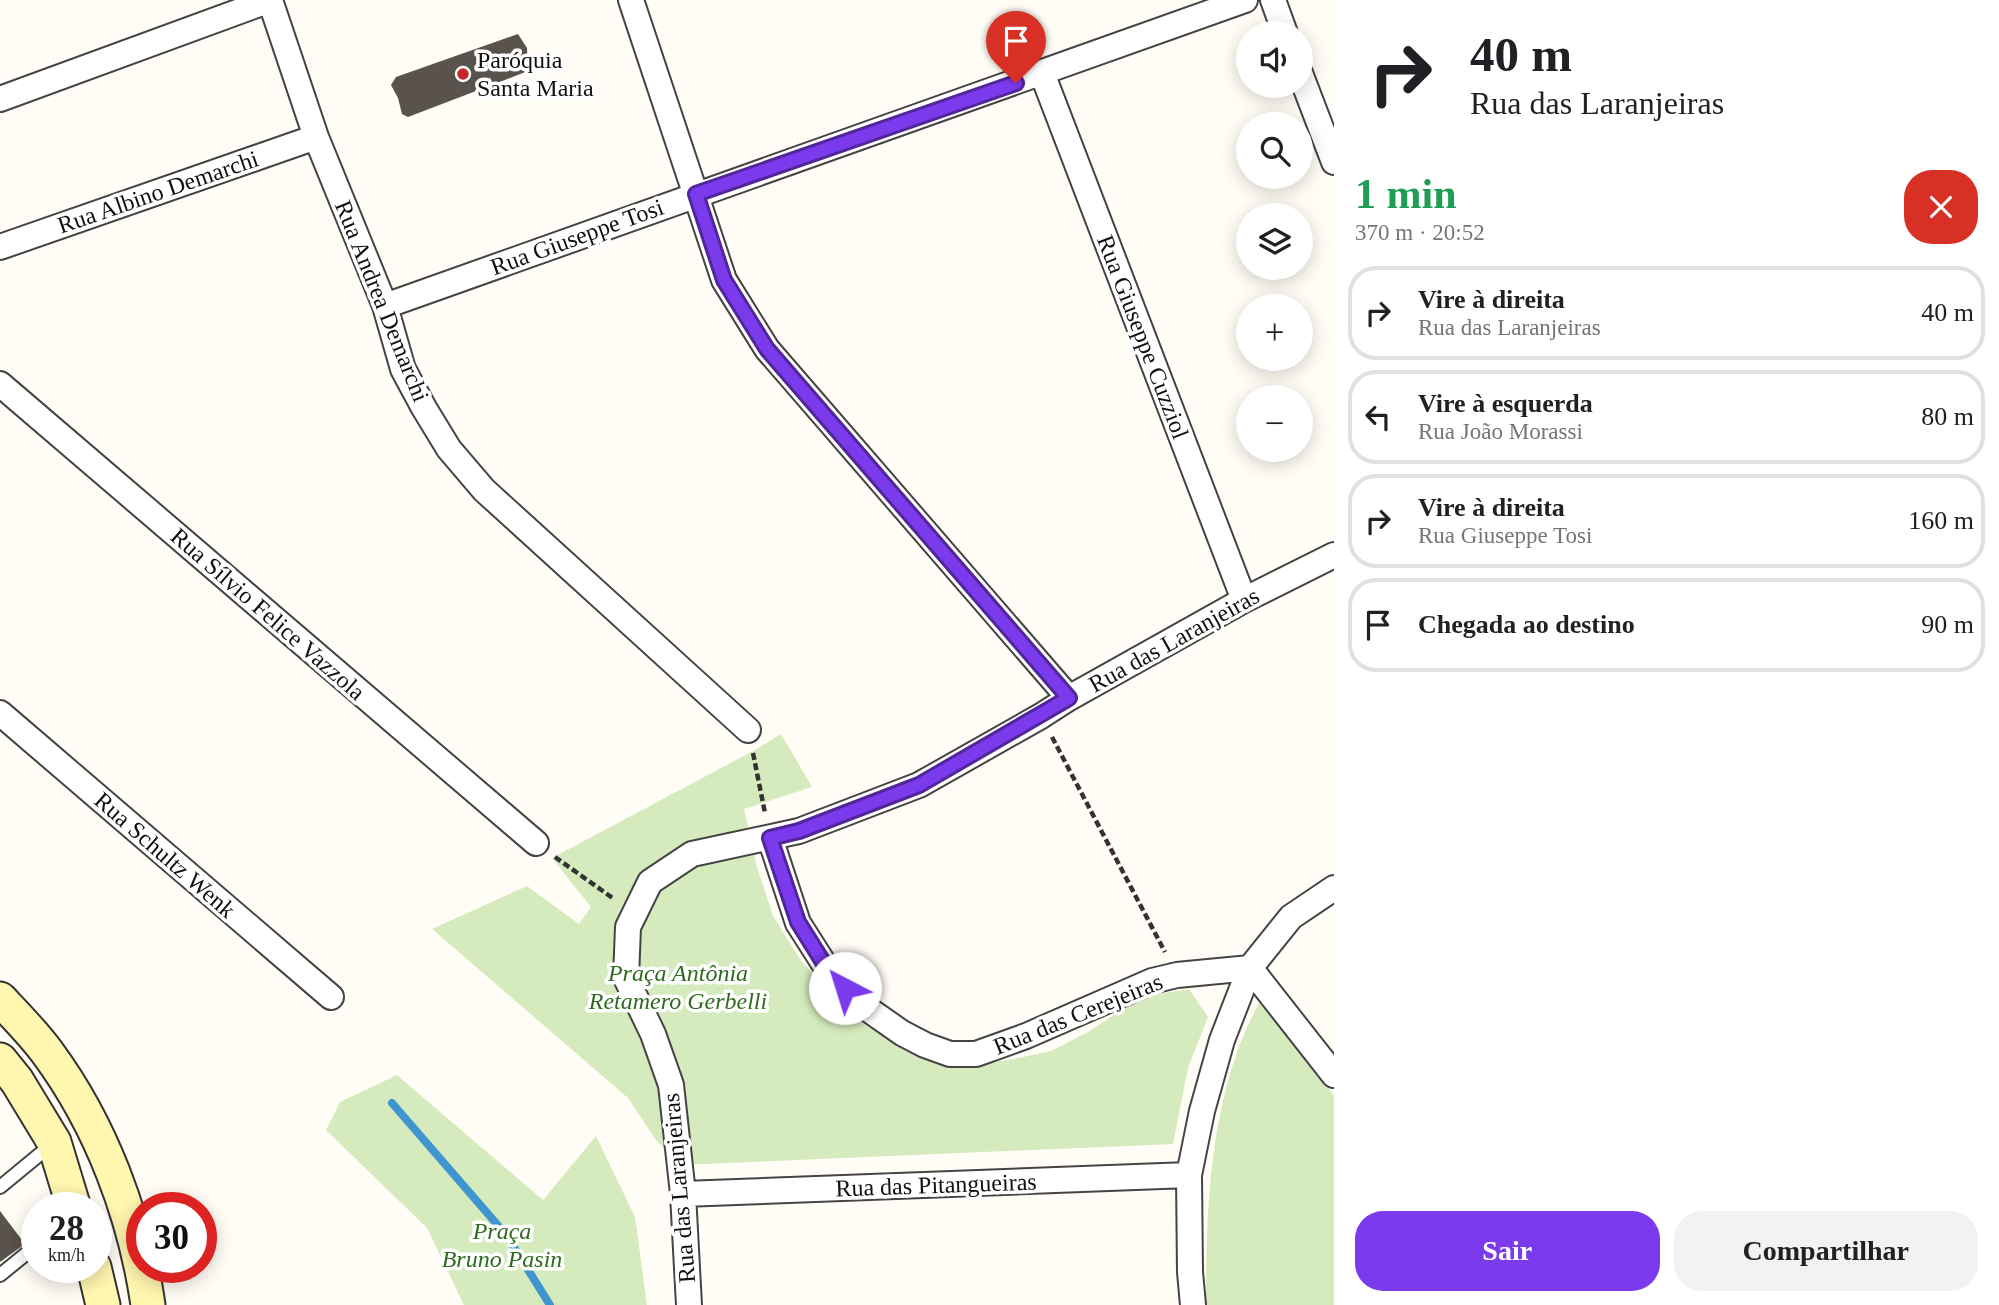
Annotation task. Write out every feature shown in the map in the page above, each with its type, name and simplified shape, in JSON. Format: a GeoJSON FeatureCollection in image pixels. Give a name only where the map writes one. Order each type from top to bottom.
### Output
{"type":"FeatureCollection","features":[{"type":"Feature","properties":{"kind":"main road"},"geometry":{"type":"LineString","coordinates":[[0,999],[47,1052],[75,1094],[111,1166],[132,1230],[148,1305]]}},
{"type":"Feature","properties":{"kind":"main road"},"geometry":{"type":"LineString","coordinates":[[0,1060],[22,1089],[54,1142],[69,1192]]}},
{"type":"Feature","properties":{"kind":"main road"},"geometry":{"type":"LineString","coordinates":[[98,1283],[103,1305]]}},
{"type":"Feature","properties":{"kind":"street"},"geometry":{"type":"LineString","coordinates":[[0,99],[270,0]]}},
{"type":"Feature","properties":{"kind":"street","name":"Rua Andrea Demarchi"},"geometry":{"type":"LineString","coordinates":[[270,0],[316,137],[385,306],[403,369],[449,449],[484,490],[748,730]]}},
{"type":"Feature","properties":{"kind":"street"},"geometry":{"type":"LineString","coordinates":[[631,0],[724,280],[767,349],[1069,698]]}},
{"type":"Feature","properties":{"kind":"street","name":"Rua Giuseppe Tosi"},"geometry":{"type":"LineString","coordinates":[[385,306],[1245,0]]}},
{"type":"Feature","properties":{"kind":"street"},"geometry":{"type":"LineString","coordinates":[[1273,0],[1281,21]]}},
{"type":"Feature","properties":{"kind":"street","name":"Rua Giuseppe Cuzziol"},"geometry":{"type":"LineString","coordinates":[[1042,74],[1244,600]]}},
{"type":"Feature","properties":{"kind":"street"},"geometry":{"type":"LineString","coordinates":[[1310,98],[1334,162]]}},
{"type":"Feature","properties":{"kind":"street","name":"Rua Albino Demarchi"},"geometry":{"type":"LineString","coordinates":[[0,247],[316,137]]}},
{"type":"Feature","properties":{"kind":"street","name":"Rua Sílvio Felice Vazzola"},"geometry":{"type":"LineString","coordinates":[[0,384],[536,843]]}},
{"type":"Feature","properties":{"kind":"street","name":"Rua das Laranjeiras"},"geometry":{"type":"LineString","coordinates":[[689,1305],[683,1195],[671,1085],[653,1034],[626,978],[628,928],[650,882],[692,854],[799,831],[919,785],[1244,600],[1334,555]]}},
{"type":"Feature","properties":{"kind":"street","name":"Rua Schultz Wenk"},"geometry":{"type":"LineString","coordinates":[[0,713],[331,997]]}},
{"type":"Feature","properties":{"kind":"street","name":"Rua das Cerejeiras"},"geometry":{"type":"LineString","coordinates":[[770,838],[798,922],[828,970],[862,1005],[892,1026],[925,1045],[950,1054],[976,1054],[1026,1036],[1152,981],[1177,975],[1250,968]]}},
{"type":"Feature","properties":{"kind":"street"},"geometry":{"type":"LineString","coordinates":[[1193,1305],[1189,1175],[1202,1111],[1222,1040],[1250,968],[1291,917],[1334,888]]}},
{"type":"Feature","properties":{"kind":"street"},"geometry":{"type":"LineString","coordinates":[[1250,968],[1334,1075]]}},
{"type":"Feature","properties":{"kind":"street","name":"Rua das Pitangueiras"},"geometry":{"type":"LineString","coordinates":[[683,1195],[1189,1175]]}},
{"type":"Feature","properties":{"kind":"lane"},"geometry":{"type":"LineString","coordinates":[[0,1187],[54,1142]]}},
{"type":"Feature","properties":{"kind":"lane"},"geometry":{"type":"LineString","coordinates":[[0,1275],[21,1258]]}},
{"type":"Feature","properties":{"kind":"path"},"geometry":{"type":"LineString","coordinates":[[1041,716],[1177,975]]}},
{"type":"Feature","properties":{"kind":"path"},"geometry":{"type":"LineString","coordinates":[[748,730],[770,838]]}},
{"type":"Feature","properties":{"kind":"path"},"geometry":{"type":"LineString","coordinates":[[536,843],[635,913]]}},
{"type":"Feature","properties":{"kind":"green space","name":"Praça Antônia Retamero Gerbelli"},"geometry":{"type":"Polygon","coordinates":[[[781,734],[812,787],[744,809],[757,867],[773,916],[800,959],[847,1014],[881,1035],[925,1056],[966,1065],[1051,1051],[1090,1031],[1129,1005],[1158,994],[1189,989],[1208,1017],[1188,1068],[1173,1144],[680,1165],[656,1140],[628,1098],[432,929],[527,886],[579,924],[591,907],[552,858],[781,734]]]}},
{"type":"Feature","properties":{"kind":"green space"},"geometry":{"type":"Polygon","coordinates":[[[1259,1003],[1279,1020],[1334,1096],[1334,1305],[1206,1305],[1207,1228],[1214,1150],[1230,1074],[1259,1003]]]}},
{"type":"Feature","properties":{"kind":"green space","name":"Praça Bruno Pasin"},"geometry":{"type":"Polygon","coordinates":[[[397,1075],[543,1200],[596,1136],[635,1217],[647,1305],[464,1305],[427,1228],[326,1130],[340,1102],[397,1075]]]}},
{"type":"Feature","properties":{"kind":"building","name":"Paróquia Santa Maria"},"geometry":{"type":"Polygon","coordinates":[[[518,34],[527,48],[528,71],[408,117],[402,114],[391,85],[396,77],[518,34]]]}},
{"type":"Feature","properties":{"kind":"building"},"geometry":{"type":"Polygon","coordinates":[[[0,1211],[21,1239],[21,1247],[0,1262],[0,1211]]]}},
{"type":"Feature","properties":{"kind":"waterway"},"geometry":{"type":"LineString","coordinates":[[392,1103],[507,1236],[550,1305]]}},
{"type":"Feature","properties":{"kind":"place","name":"Paróquia Santa Maria"},"geometry":{"type":"Point","coordinates":[463,74]}},
{"type":"Feature","properties":{"kind":"route"},"geometry":{"type":"LineString","coordinates":[[845,988],[828,970],[798,922],[770,838],[799,831],[919,785],[1069,698],[767,349],[724,280],[696,194],[1016,83]]}}]}
